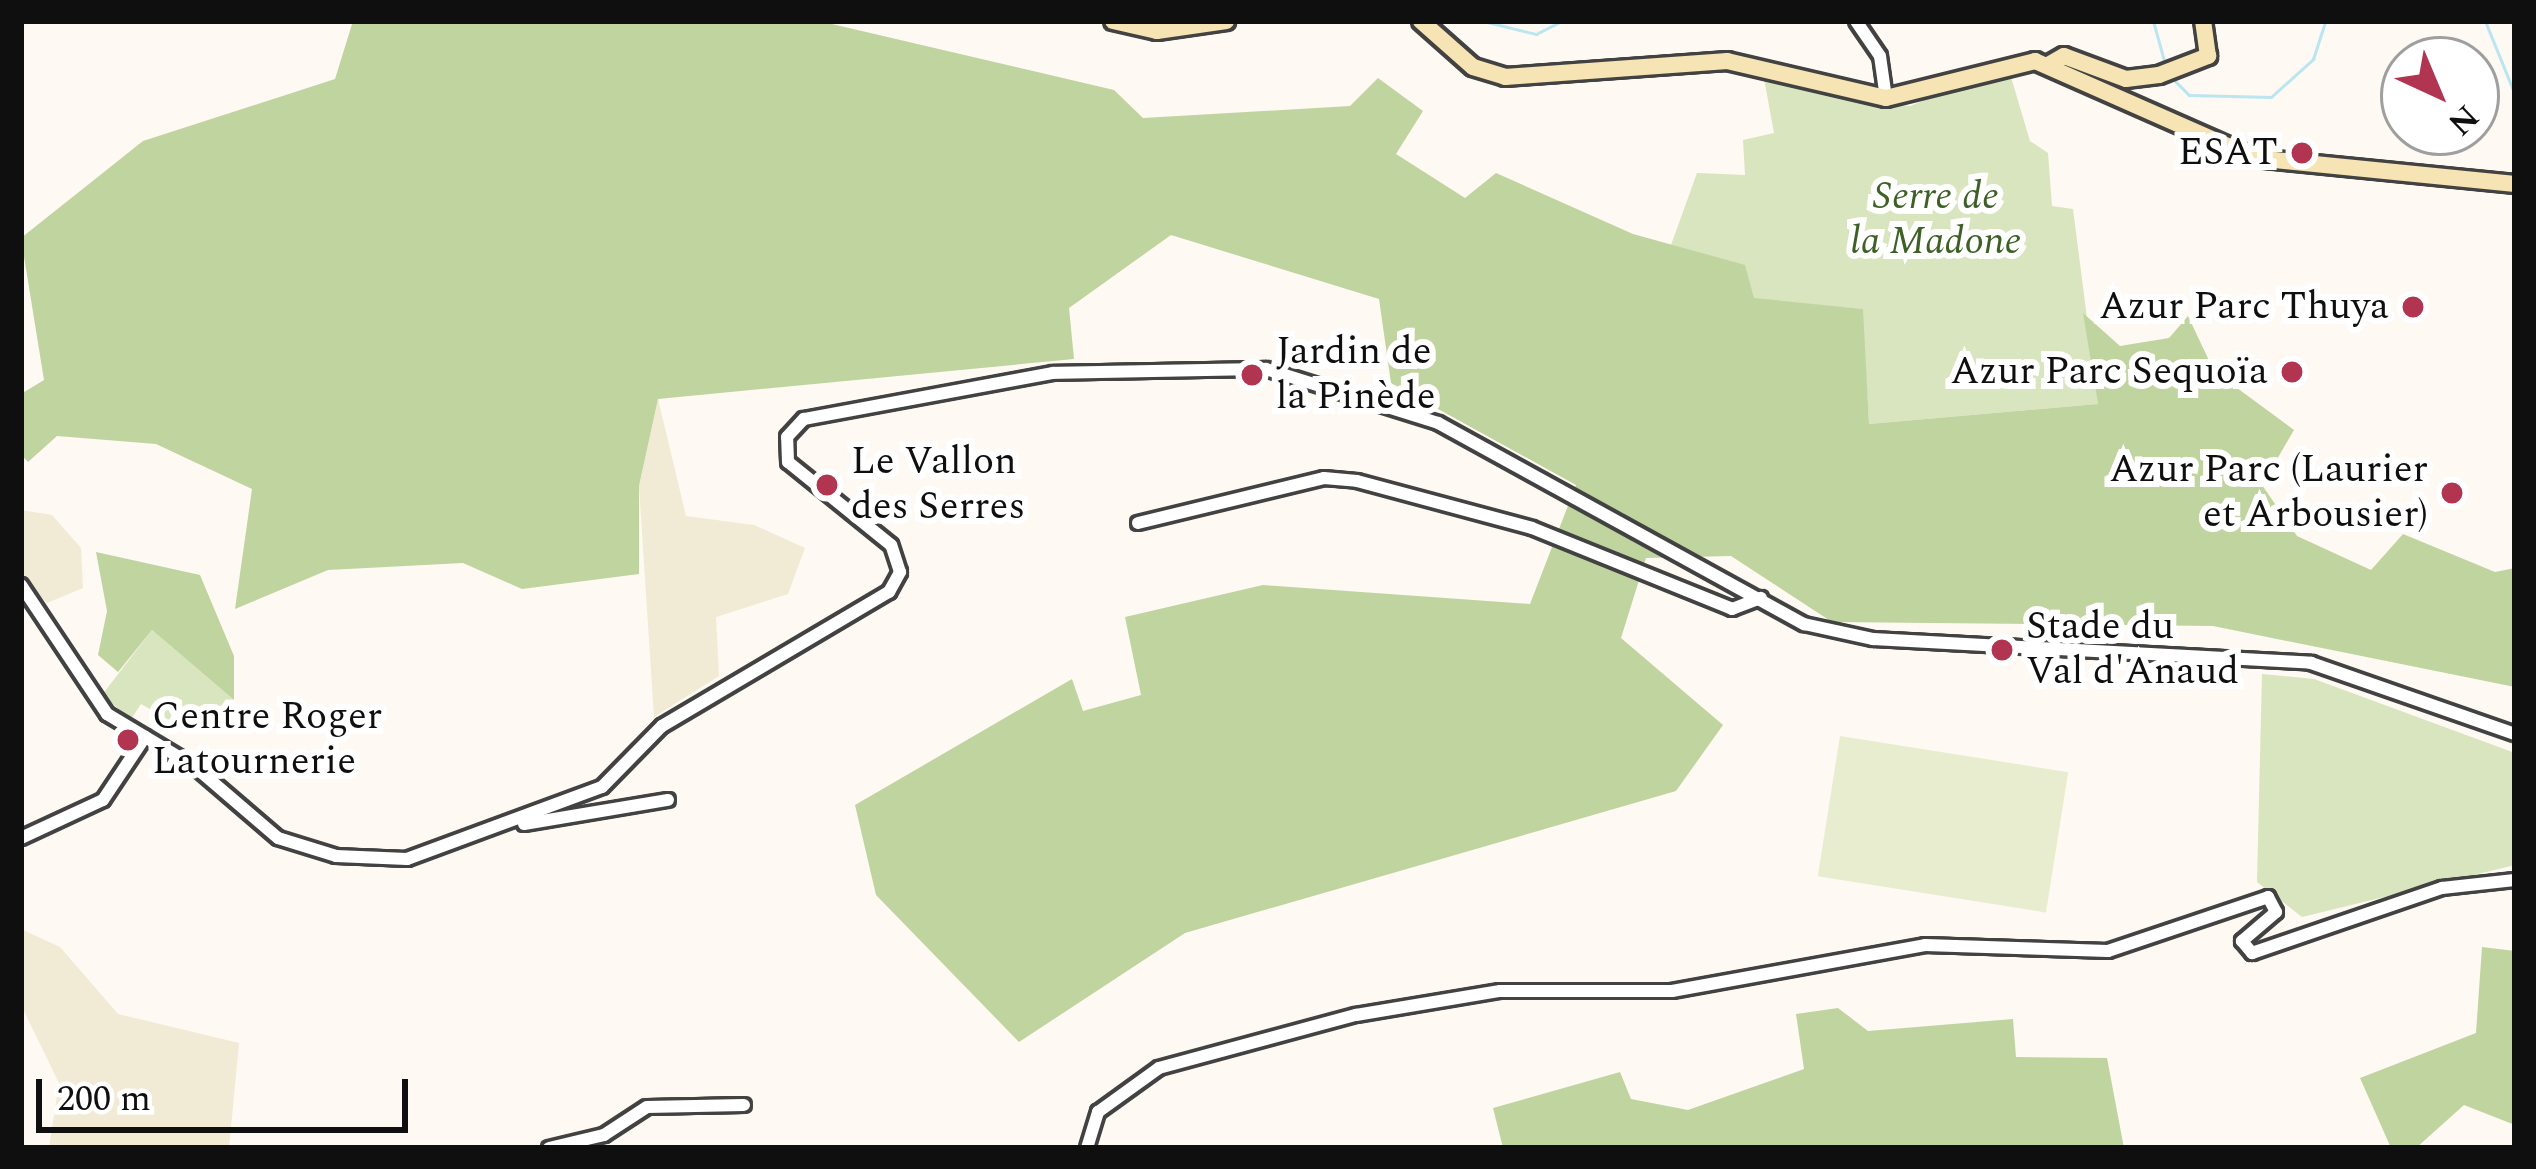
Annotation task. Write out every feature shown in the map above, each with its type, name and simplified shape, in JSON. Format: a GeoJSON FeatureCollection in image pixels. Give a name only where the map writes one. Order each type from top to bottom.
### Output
{"type":"FeatureCollection","features":[{"type":"Feature","properties":{"kind":"street"},"geometry":{"type":"LineString","coordinates":[[1113,21],[1157,31],[1226,21]]}},
{"type":"Feature","properties":{"kind":"street"},"geometry":{"type":"LineString","coordinates":[[1421,21],[1474,67],[1505,76],[1727,62],[1886,98],[1934,92],[2007,61],[2050,64],[2255,158],[2515,184]]}},
{"type":"Feature","properties":{"kind":"street"},"geometry":{"type":"LineString","coordinates":[[1856,21],[1880,56],[1886,98]]}},
{"type":"Feature","properties":{"kind":"street"},"geometry":{"type":"LineString","coordinates":[[2050,64],[2064,56],[2126,79],[2158,76],[2208,56],[2203,21]]}},
{"type":"Feature","properties":{"kind":"street"},"geometry":{"type":"LineString","coordinates":[[524,824],[602,787],[662,726],[843,627],[896,583],[891,545],[788,462],[793,426],[1053,373],[1309,376],[1438,423],[1804,624],[1874,639],[2311,663],[2515,734]]}},
{"type":"Feature","properties":{"kind":"street"},"geometry":{"type":"LineString","coordinates":[[1138,523],[1324,478],[1358,481],[1532,529],[1732,609],[1761,598]]}},
{"type":"Feature","properties":{"kind":"street"},"geometry":{"type":"LineString","coordinates":[[21,585],[88,695],[298,849],[407,859],[524,824],[668,800]]}},
{"type":"Feature","properties":{"kind":"street"},"geometry":{"type":"LineString","coordinates":[[21,838],[103,800],[145,737]]}},
{"type":"Feature","properties":{"kind":"street"},"geometry":{"type":"LineString","coordinates":[[1087,1148],[1098,1112],[1159,1068],[1355,1015],[1500,991],[1672,991],[1925,945],[2108,951],[2269,897],[2276,912],[2242,941],[2252,953],[2442,888],[2515,880]]}},
{"type":"Feature","properties":{"kind":"street"},"geometry":{"type":"LineString","coordinates":[[549,1148],[604,1135],[647,1108],[744,1105]]}},
{"type":"Feature","properties":{"kind":"shaded area"},"geometry":{"type":"Polygon","coordinates":[[[658,399],[686,516],[754,525],[805,548],[788,594],[716,617],[719,676],[654,717],[639,486],[658,399]]]}},
{"type":"Feature","properties":{"kind":"shaded area"},"geometry":{"type":"Polygon","coordinates":[[[21,510],[52,515],[81,548],[83,588],[47,603],[21,578],[21,510]]]}},
{"type":"Feature","properties":{"kind":"shaded area"},"geometry":{"type":"Polygon","coordinates":[[[21,929],[60,947],[118,1014],[239,1043],[229,1148],[49,1148],[59,1083],[21,1005],[21,929]]]}},
{"type":"Feature","properties":{"kind":"green space"},"geometry":{"type":"Polygon","coordinates":[[[353,21],[819,21],[1114,90],[1143,118],[1350,106],[1378,78],[1423,111],[1396,154],[1465,198],[1496,173],[1633,234],[1745,265],[1754,298],[1863,309],[1869,424],[2098,404],[2083,313],[2120,346],[2169,338],[2188,316],[2214,371],[2294,430],[2262,485],[2297,536],[2371,570],[2403,534],[2495,572],[2515,568],[2515,687],[2213,626],[1832,622],[1731,556],[1646,558],[1621,638],[1723,725],[1676,791],[1185,933],[1019,1042],[876,895],[855,805],[1072,679],[1083,711],[1141,695],[1125,617],[1263,585],[1530,604],[1576,485],[1391,383],[1379,299],[1171,235],[1069,308],[1074,359],[658,399],[639,486],[639,574],[522,589],[463,563],[328,570],[235,609],[252,489],[156,444],[57,436],[28,462],[21,454],[21,394],[44,380],[21,238],[143,141],[335,79],[353,21]]]}},
{"type":"Feature","properties":{"kind":"green space","name":"Serre de la Madone"},"geometry":{"type":"Polygon","coordinates":[[[2008,67],[2030,141],[2048,153],[2052,206],[2073,209],[2098,404],[1869,424],[1862,309],[1754,299],[1671,245],[1697,173],[1745,175],[1743,140],[1774,133],[1763,73],[1851,101],[1910,106],[2008,67]]]}},
{"type":"Feature","properties":{"kind":"green space"},"geometry":{"type":"Polygon","coordinates":[[[96,552],[200,575],[234,656],[234,700],[152,630],[118,672],[98,655],[107,611],[96,552]]]}},
{"type":"Feature","properties":{"kind":"green space"},"geometry":{"type":"Polygon","coordinates":[[[152,630],[234,700],[230,719],[169,720],[141,704],[131,719],[102,695],[152,630]]]}},
{"type":"Feature","properties":{"kind":"green space"},"geometry":{"type":"Polygon","coordinates":[[[2262,674],[2314,679],[2515,753],[2515,865],[2302,917],[2257,882],[2262,674]]]}},
{"type":"Feature","properties":{"kind":"green space"},"geometry":{"type":"Polygon","coordinates":[[[1840,736],[2068,772],[2046,912],[1818,876],[1840,736]]]}},
{"type":"Feature","properties":{"kind":"green space"},"geometry":{"type":"Polygon","coordinates":[[[2482,947],[2515,951],[2515,1125],[2464,1105],[2416,1148],[2391,1148],[2360,1078],[2476,1033],[2482,947]]]}},
{"type":"Feature","properties":{"kind":"green space"},"geometry":{"type":"Polygon","coordinates":[[[1838,1008],[1868,1031],[2013,1019],[2016,1057],[2107,1058],[2124,1148],[1503,1148],[1493,1108],[1620,1072],[1631,1099],[1688,1110],[1804,1069],[1796,1014],[1838,1008]]]}},
{"type":"Feature","properties":{"kind":"waterway"},"geometry":{"type":"LineString","coordinates":[[1483,21],[1536,34],[1561,21]]}},
{"type":"Feature","properties":{"kind":"waterway"},"geometry":{"type":"LineString","coordinates":[[2153,21],[2166,68]]}},
{"type":"Feature","properties":{"kind":"waterway"},"geometry":{"type":"LineString","coordinates":[[2170,76],[2189,95],[2271,97],[2313,59],[2325,21]]}},
{"type":"Feature","properties":{"kind":"waterway"},"geometry":{"type":"LineString","coordinates":[[2485,21],[2515,95]]}},
{"type":"Feature","properties":{"kind":"place","name":"ESAT"},"geometry":{"type":"Point","coordinates":[2302,153]}},
{"type":"Feature","properties":{"kind":"place","name":"Azur Parc Thuya"},"geometry":{"type":"Point","coordinates":[2413,307]}},
{"type":"Feature","properties":{"kind":"place","name":"Azur Parc Sequoïa"},"geometry":{"type":"Point","coordinates":[2292,372]}},
{"type":"Feature","properties":{"kind":"place","name":"Jardin de la Pinède"},"geometry":{"type":"Point","coordinates":[1252,375]}},
{"type":"Feature","properties":{"kind":"place","name":"Le Vallon des Serres"},"geometry":{"type":"Point","coordinates":[827,485]}},
{"type":"Feature","properties":{"kind":"place","name":"Azur Parc (Laurier et Arbousier)"},"geometry":{"type":"Point","coordinates":[2452,493]}},
{"type":"Feature","properties":{"kind":"place","name":"Stade du Val d'Anaud"},"geometry":{"type":"Point","coordinates":[2002,650]}},
{"type":"Feature","properties":{"kind":"place","name":"Centre Roger Latournerie"},"geometry":{"type":"Point","coordinates":[128,740]}}]}
